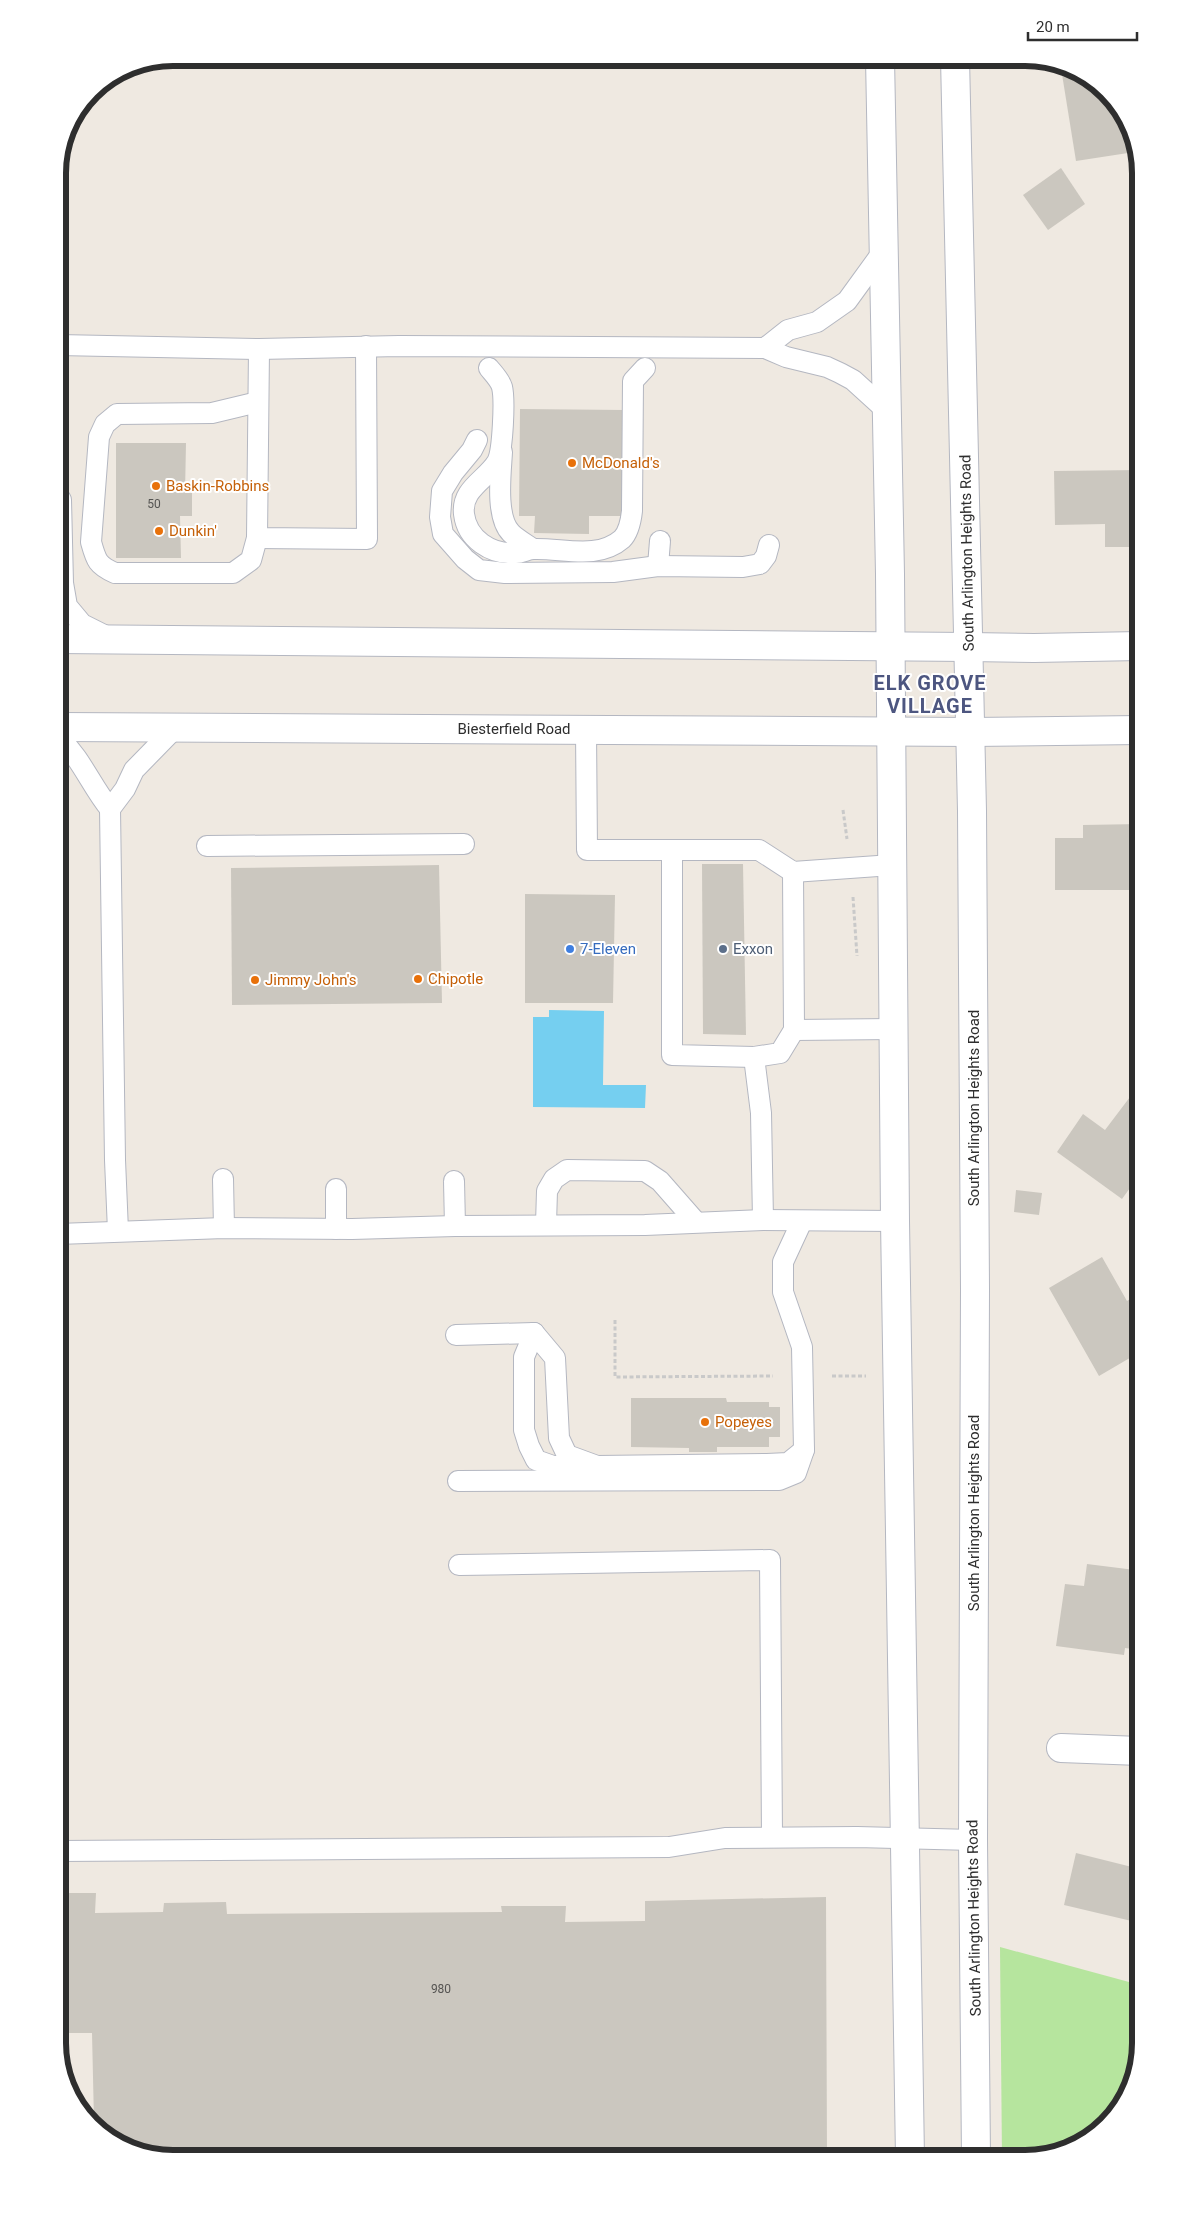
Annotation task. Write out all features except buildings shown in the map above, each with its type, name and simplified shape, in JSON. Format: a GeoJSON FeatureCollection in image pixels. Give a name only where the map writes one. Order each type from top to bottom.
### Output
{"type":"FeatureCollection","features":[{"type":"Feature","properties":{"kind":"main road"},"geometry":{"type":"LineString","coordinates":[[880,66],[890,646],[895,1221],[910,2150]]}},
{"type":"Feature","properties":{"kind":"main road","name":"South Arlington Heights Road"},"geometry":{"type":"LineString","coordinates":[[955,66],[971,732],[975,1269],[973,1840],[976,2150]]}},
{"type":"Feature","properties":{"kind":"main road"},"geometry":{"type":"LineString","coordinates":[[66,639],[969,647],[1132,646]]}},
{"type":"Feature","properties":{"kind":"main road","name":"Biesterfield Road"},"geometry":{"type":"LineString","coordinates":[[66,726],[890,732],[1132,730]]}},
{"type":"Feature","properties":{"kind":"main road"},"geometry":{"type":"LineString","coordinates":[[1061,1748],[1132,1751]]}},
{"type":"Feature","properties":{"kind":"lane"},"geometry":{"type":"LineString","coordinates":[[765,348],[788,330],[817,322],[847,301],[884,250]]}},
{"type":"Feature","properties":{"kind":"lane"},"geometry":{"type":"LineString","coordinates":[[66,345],[259,349],[366,346],[765,348],[786,358],[828,367],[840,373],[853,380],[886,410]]}},
{"type":"Feature","properties":{"kind":"lane"},"geometry":{"type":"LineString","coordinates":[[257,538],[367,539],[366,346]]}},
{"type":"Feature","properties":{"kind":"lane"},"geometry":{"type":"LineString","coordinates":[[490,347],[486,375],[502,386],[501,501],[504,520],[510,532],[533,549]]}},
{"type":"Feature","properties":{"kind":"lane"},"geometry":{"type":"LineString","coordinates":[[502,450],[496,463],[479,480],[465,501],[466,526],[472,536],[485,547],[500,552],[516,553],[533,549],[564,551],[597,550],[607,549],[624,538],[630,524],[632,511],[633,381],[653,374],[646,348]]}},
{"type":"Feature","properties":{"kind":"lane"},"geometry":{"type":"LineString","coordinates":[[258,402],[212,413],[117,414],[105,424],[99,437],[90,542],[95,558],[101,568],[115,573],[233,573],[251,560],[257,538],[259,349]]}},
{"type":"Feature","properties":{"kind":"lane"},"geometry":{"type":"LineString","coordinates":[[477,440],[472,450],[453,473],[442,491],[440,517],[443,534],[465,559],[479,570],[505,573],[613,572],[658,566],[743,567],[760,564],[766,556],[769,545]]}},
{"type":"Feature","properties":{"kind":"lane"},"geometry":{"type":"LineString","coordinates":[[658,566],[660,541]]}},
{"type":"Feature","properties":{"kind":"lane"},"geometry":{"type":"LineString","coordinates":[[66,600],[67,606],[82,624],[114,640]]}},
{"type":"Feature","properties":{"kind":"lane"},"geometry":{"type":"LineString","coordinates":[[110,809],[125,789],[134,770],[177,726]]}},
{"type":"Feature","properties":{"kind":"lane"},"geometry":{"type":"LineString","coordinates":[[586,730],[587,850],[760,850],[793,872],[892,865]]}},
{"type":"Feature","properties":{"kind":"lane"},"geometry":{"type":"LineString","coordinates":[[66,745],[78,758],[96,791],[110,809],[115,1160],[118,1231]]}},
{"type":"Feature","properties":{"kind":"lane"},"geometry":{"type":"LineString","coordinates":[[207,846],[464,844]]}},
{"type":"Feature","properties":{"kind":"lane"},"geometry":{"type":"LineString","coordinates":[[672,851],[672,1054],[754,1057],[780,1053],[794,1030],[793,872]]}},
{"type":"Feature","properties":{"kind":"lane"},"geometry":{"type":"LineString","coordinates":[[794,1030],[893,1029]]}},
{"type":"Feature","properties":{"kind":"lane"},"geometry":{"type":"LineString","coordinates":[[754,1057],[761,1114],[763,1220]]}},
{"type":"Feature","properties":{"kind":"lane"},"geometry":{"type":"LineString","coordinates":[[546,1224],[547,1191],[554,1178],[568,1170],[645,1171],[660,1181],[696,1222]]}},
{"type":"Feature","properties":{"kind":"lane"},"geometry":{"type":"LineString","coordinates":[[223,1178],[224,1228]]}},
{"type":"Feature","properties":{"kind":"lane"},"geometry":{"type":"LineString","coordinates":[[454,1181],[455,1226]]}},
{"type":"Feature","properties":{"kind":"lane"},"geometry":{"type":"LineString","coordinates":[[336,1189],[336,1229]]}},
{"type":"Feature","properties":{"kind":"lane"},"geometry":{"type":"LineString","coordinates":[[66,1234],[224,1228],[336,1229],[546,1224],[645,1225],[763,1220],[895,1221]]}},
{"type":"Feature","properties":{"kind":"lane"},"geometry":{"type":"LineString","coordinates":[[458,1481],[779,1480],[796,1473],[804,1450],[802,1347],[783,1292],[783,1262],[802,1221]]}},
{"type":"Feature","properties":{"kind":"lane"},"geometry":{"type":"LineString","coordinates":[[534,1333],[524,1357],[524,1430],[536,1460],[553,1466],[788,1463],[804,1450]]}},
{"type":"Feature","properties":{"kind":"lane"},"geometry":{"type":"LineString","coordinates":[[456,1335],[534,1333]]}},
{"type":"Feature","properties":{"kind":"lane"},"geometry":{"type":"LineString","coordinates":[[534,1333],[556,1358],[560,1438],[567,1455],[597,1466]]}},
{"type":"Feature","properties":{"kind":"lane"},"geometry":{"type":"LineString","coordinates":[[460,1565],[770,1560],[772,1837]]}},
{"type":"Feature","properties":{"kind":"lane"},"geometry":{"type":"LineString","coordinates":[[66,1851],[669,1847],[725,1838],[772,1837],[973,1840]]}},
{"type":"Feature","properties":{"kind":"path"},"geometry":{"type":"LineString","coordinates":[[615,1320],[615,1377],[872,1376]]}},
{"type":"Feature","properties":{"kind":"green space"},"geometry":{"type":"Polygon","coordinates":[[[1000,1947],[1132,1983],[1131,2057],[1124,2084],[1114,2102],[1095,2123],[1066,2142],[1039,2149],[1002,2150],[1000,1947]]]}},
{"type":"Feature","properties":{"kind":"water"},"geometry":{"type":"Polygon","coordinates":[[[549,1010],[604,1011],[603,1085],[646,1085],[645,1108],[533,1107],[533,1017],[549,1017],[549,1010]]]}},
{"type":"Feature","properties":{"kind":"place","name":"McDonald's"},"geometry":{"type":"Point","coordinates":[572,463]}},
{"type":"Feature","properties":{"kind":"place","name":"Baskin-Robbins"},"geometry":{"type":"Point","coordinates":[156,486]}},
{"type":"Feature","properties":{"kind":"place","name":"Dunkin'"},"geometry":{"type":"Point","coordinates":[159,531]}},
{"type":"Feature","properties":{"kind":"place","name":"7-Eleven"},"geometry":{"type":"Point","coordinates":[570,949]}},
{"type":"Feature","properties":{"kind":"place","name":"Exxon"},"geometry":{"type":"Point","coordinates":[723,949]}},
{"type":"Feature","properties":{"kind":"place","name":"Chipotle"},"geometry":{"type":"Point","coordinates":[418,979]}},
{"type":"Feature","properties":{"kind":"place","name":"Jimmy John's"},"geometry":{"type":"Point","coordinates":[255,980]}},
{"type":"Feature","properties":{"kind":"place","name":"Popeyes"},"geometry":{"type":"Point","coordinates":[705,1422]}},
{"type":"Feature","properties":{"kind":"district","name":"ELK GROVE VILLAGE"},"geometry":{"type":"Point","coordinates":[930,694]}}]}
